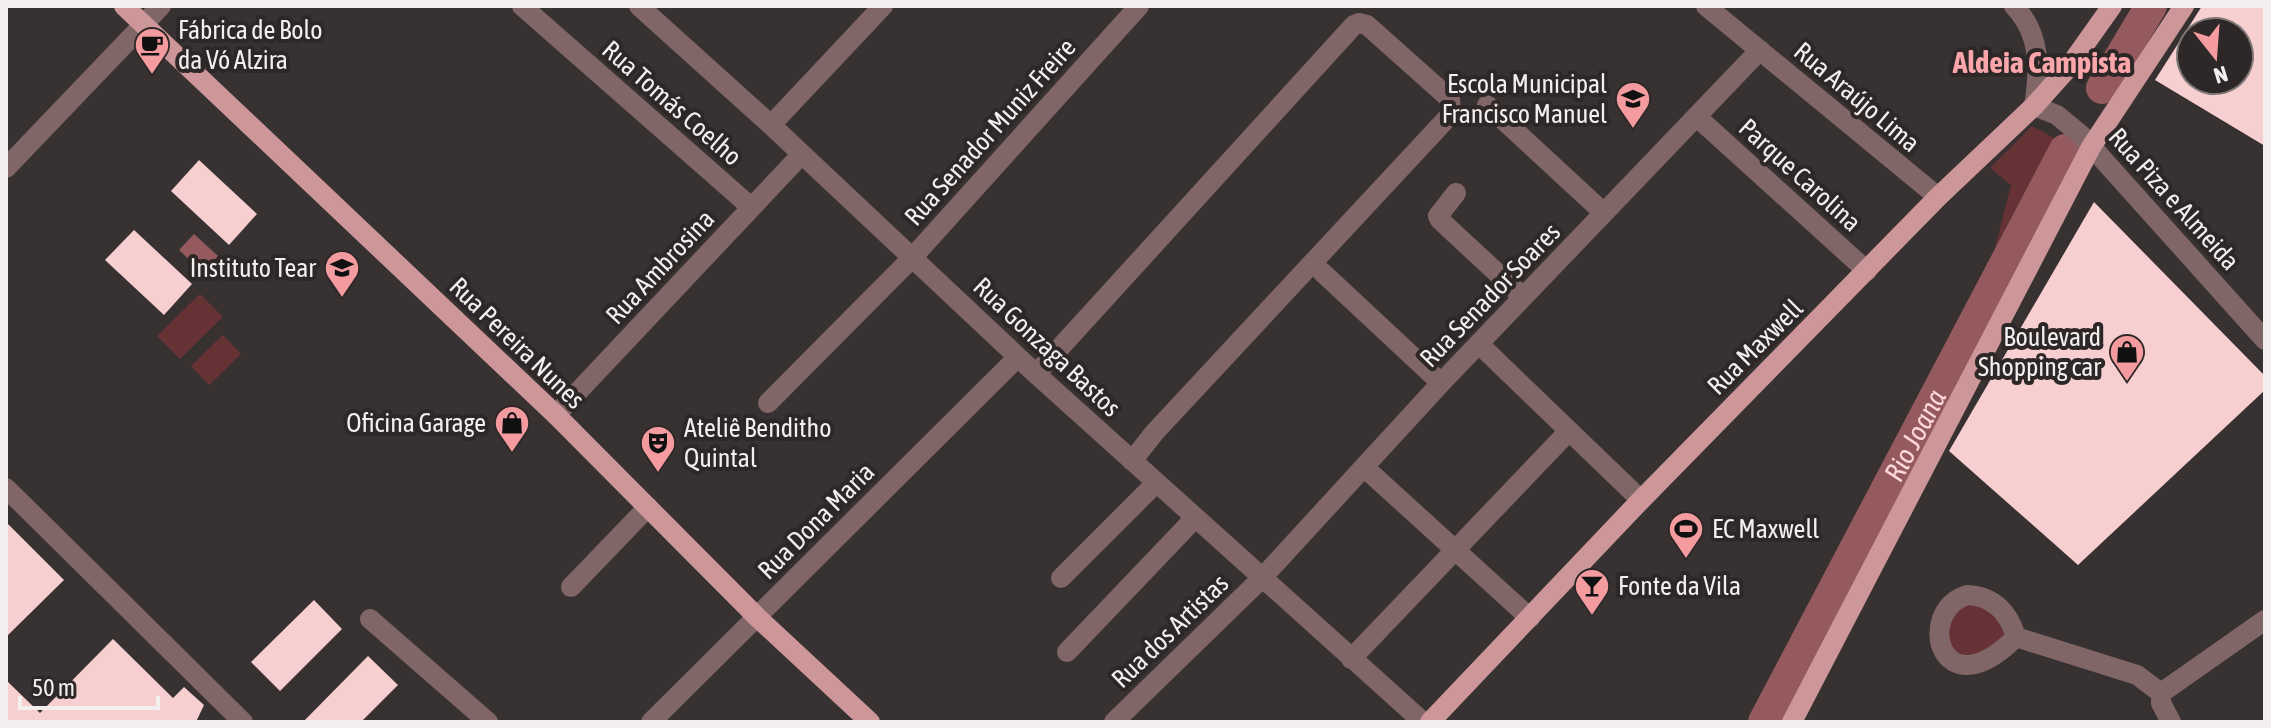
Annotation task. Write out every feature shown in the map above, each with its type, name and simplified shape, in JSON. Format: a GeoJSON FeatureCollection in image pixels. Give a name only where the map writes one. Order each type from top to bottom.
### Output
{"type":"FeatureCollection","features":[{"type":"Feature","properties":{"kind":"main road","name":"Rua Pereira Nunes"},"geometry":{"type":"LineString","coordinates":[[124,6],[556,415],[757,617],[870,722]]}},
{"type":"Feature","properties":{"kind":"main road","name":"Rua Maxwell"},"geometry":{"type":"LineString","coordinates":[[1430,722],[1641,500],[1938,197],[2034,106],[2068,68],[2112,6]]}},
{"type":"Feature","properties":{"kind":"main road"},"geometry":{"type":"LineString","coordinates":[[1792,722],[2091,147],[2184,6]]}},
{"type":"Feature","properties":{"kind":"street"},"geometry":{"type":"LineString","coordinates":[[6,168],[161,6]]}},
{"type":"Feature","properties":{"kind":"street","name":"Rua Tomás Coelho"},"geometry":{"type":"LineString","coordinates":[[522,6],[751,207]]}},
{"type":"Feature","properties":{"kind":"street","name":"Rua Gonzaga Bastos"},"geometry":{"type":"LineString","coordinates":[[639,6],[771,125],[1036,374],[1423,722]]}},
{"type":"Feature","properties":{"kind":"street"},"geometry":{"type":"LineString","coordinates":[[771,125],[883,6]]}},
{"type":"Feature","properties":{"kind":"street","name":"Rua Senador Muniz Freire"},"geometry":{"type":"LineString","coordinates":[[768,403],[912,258],[1139,6]]}},
{"type":"Feature","properties":{"kind":"street","name":"Rua Araújo Lima"},"geometry":{"type":"LineString","coordinates":[[1706,6],[1938,197]]}},
{"type":"Feature","properties":{"kind":"street"},"geometry":{"type":"LineString","coordinates":[[2014,6],[2030,29],[2036,47],[2039,75],[2034,106]]}},
{"type":"Feature","properties":{"kind":"street"},"geometry":{"type":"LineString","coordinates":[[1036,374],[1354,25],[1367,25],[1450,99],[1451,114],[1154,433],[1132,461]]}},
{"type":"Feature","properties":{"kind":"street","name":"Rua Senador Soares"},"geometry":{"type":"LineString","coordinates":[[1262,578],[1441,383],[1760,50]]}},
{"type":"Feature","properties":{"kind":"street"},"geometry":{"type":"LineString","coordinates":[[1487,105],[1604,213]]}},
{"type":"Feature","properties":{"kind":"street","name":"Rua Piza e Almeida"},"geometry":{"type":"LineString","coordinates":[[2034,106],[2057,115],[2091,147],[2265,340]]}},
{"type":"Feature","properties":{"kind":"street","name":"Parque Carolina"},"geometry":{"type":"LineString","coordinates":[[1697,117],[1867,271]]}},
{"type":"Feature","properties":{"kind":"street","name":"Rua Ambrosina"},"geometry":{"type":"LineString","coordinates":[[556,415],[802,154]]}},
{"type":"Feature","properties":{"kind":"street"},"geometry":{"type":"LineString","coordinates":[[1456,193],[1439,218],[1523,297]]}},
{"type":"Feature","properties":{"kind":"street"},"geometry":{"type":"LineString","coordinates":[[1322,272],[1441,383]]}},
{"type":"Feature","properties":{"kind":"street"},"geometry":{"type":"LineString","coordinates":[[1479,344],[1641,500]]}},
{"type":"Feature","properties":{"kind":"street","name":"Rua Dona Maria"},"geometry":{"type":"LineString","coordinates":[[651,722],[1018,357]]}},
{"type":"Feature","properties":{"kind":"street"},"geometry":{"type":"LineString","coordinates":[[1351,659],[1569,431]]}},
{"type":"Feature","properties":{"kind":"street"},"geometry":{"type":"LineString","coordinates":[[1365,468],[1530,618]]}},
{"type":"Feature","properties":{"kind":"street"},"geometry":{"type":"LineString","coordinates":[[1061,578],[1156,483]]}},
{"type":"Feature","properties":{"kind":"street"},"geometry":{"type":"LineString","coordinates":[[6,488],[243,722]]}},
{"type":"Feature","properties":{"kind":"street"},"geometry":{"type":"LineString","coordinates":[[571,587],[648,507]]}},
{"type":"Feature","properties":{"kind":"street"},"geometry":{"type":"LineString","coordinates":[[1067,652],[1195,518]]}},
{"type":"Feature","properties":{"kind":"street","name":"Rua dos Artistas"},"geometry":{"type":"LineString","coordinates":[[1114,722],[1262,578]]}},
{"type":"Feature","properties":{"kind":"street"},"geometry":{"type":"LineString","coordinates":[[370,619],[488,722]]}},
{"type":"Feature","properties":{"kind":"street"},"geometry":{"type":"LineString","coordinates":[[2161,693],[2265,620]]}},
{"type":"Feature","properties":{"kind":"street"},"geometry":{"type":"LineString","coordinates":[[2016,637],[2137,675],[2161,693]]}},
{"type":"Feature","properties":{"kind":"street"},"geometry":{"type":"LineString","coordinates":[[2161,693],[2161,703],[2171,722]]}},
{"type":"Feature","properties":{"kind":"shaded area"},"geometry":{"type":"Polygon","coordinates":[[[2032,126],[2054,138],[1995,248],[2011,185],[1990,168],[2032,126]]]}},
{"type":"Feature","properties":{"kind":"shaded area"},"geometry":{"type":"Polygon","coordinates":[[[194,234],[218,256],[202,272],[179,250],[194,234]]]}},
{"type":"Feature","properties":{"kind":"shaded area"},"geometry":{"type":"Polygon","coordinates":[[[200,294],[223,317],[180,359],[157,336],[200,294]]]}},
{"type":"Feature","properties":{"kind":"shaded area"},"geometry":{"type":"Polygon","coordinates":[[[223,335],[241,354],[209,385],[191,366],[223,335]]]}},
{"type":"Feature","properties":{"kind":"shaded area"},"geometry":{"type":"Polygon","coordinates":[[[1970,599],[1989,606],[2009,637],[1980,659],[1949,654],[1948,620],[1970,599]]]}},
{"type":"Feature","properties":{"kind":"building"},"geometry":{"type":"Polygon","coordinates":[[[2202,6],[2265,6],[2265,146],[2182,96],[2255,96],[2255,16],[2196,16],[2202,6]]]}},
{"type":"Feature","properties":{"kind":"building"},"geometry":{"type":"Polygon","coordinates":[[[2175,49],[2175,92],[2155,80],[2175,49]]]}},
{"type":"Feature","properties":{"kind":"building"},"geometry":{"type":"Polygon","coordinates":[[[199,160],[257,214],[229,245],[171,191],[199,160]]]}},
{"type":"Feature","properties":{"kind":"building","name":"Boulevard Shopping car"},"geometry":{"type":"Polygon","coordinates":[[[2094,202],[2265,376],[2265,390],[2078,565],[1949,451],[2094,202]]]}},
{"type":"Feature","properties":{"kind":"building"},"geometry":{"type":"Polygon","coordinates":[[[134,230],[192,284],[164,315],[105,260],[134,230]]]}},
{"type":"Feature","properties":{"kind":"building"},"geometry":{"type":"Polygon","coordinates":[[[6,522],[64,580],[6,637],[6,522]]]}},
{"type":"Feature","properties":{"kind":"building"},"geometry":{"type":"Polygon","coordinates":[[[314,600],[342,629],[280,691],[251,662],[314,600]]]}},
{"type":"Feature","properties":{"kind":"building"},"geometry":{"type":"Polygon","coordinates":[[[113,639],[173,698],[184,687],[204,705],[196,722],[6,722],[6,680],[40,713],[113,639]]]}},
{"type":"Feature","properties":{"kind":"building"},"geometry":{"type":"Polygon","coordinates":[[[368,656],[398,685],[361,722],[303,722],[368,656]]]}},
{"type":"Feature","properties":{"kind":"waterway","name":"Rio Joana"},"geometry":{"type":"LineString","coordinates":[[2102,88],[2151,6]]}},
{"type":"Feature","properties":{"kind":"waterway","name":"Rio Joana"},"geometry":{"type":"LineString","coordinates":[[1764,722],[2065,150]]}},
{"type":"Feature","properties":{"kind":"place","name":"Fábrica de Bolo da Vó Alzira"},"geometry":{"type":"Point","coordinates":[152,76]}},
{"type":"Feature","properties":{"kind":"place","name":"Escola Municipal Francisco Manuel"},"geometry":{"type":"Point","coordinates":[1633,130]}},
{"type":"Feature","properties":{"kind":"place","name":"Instituto Tear"},"geometry":{"type":"Point","coordinates":[342,299]}},
{"type":"Feature","properties":{"kind":"place","name":"Boulevard Shopping car"},"geometry":{"type":"Point","coordinates":[2127,383]}},
{"type":"Feature","properties":{"kind":"place","name":"Oficina Garage"},"geometry":{"type":"Point","coordinates":[512,454]}},
{"type":"Feature","properties":{"kind":"place","name":"Ateliê Benditho Quintal"},"geometry":{"type":"Point","coordinates":[658,474]}},
{"type":"Feature","properties":{"kind":"place","name":"EC Maxwell"},"geometry":{"type":"Point","coordinates":[1686,560]}},
{"type":"Feature","properties":{"kind":"place","name":"Fonte da Vila"},"geometry":{"type":"Point","coordinates":[1592,617]}},
{"type":"Feature","properties":{"kind":"district","name":"Aldeia Campista"},"geometry":{"type":"Point","coordinates":[2042,62]}}]}
